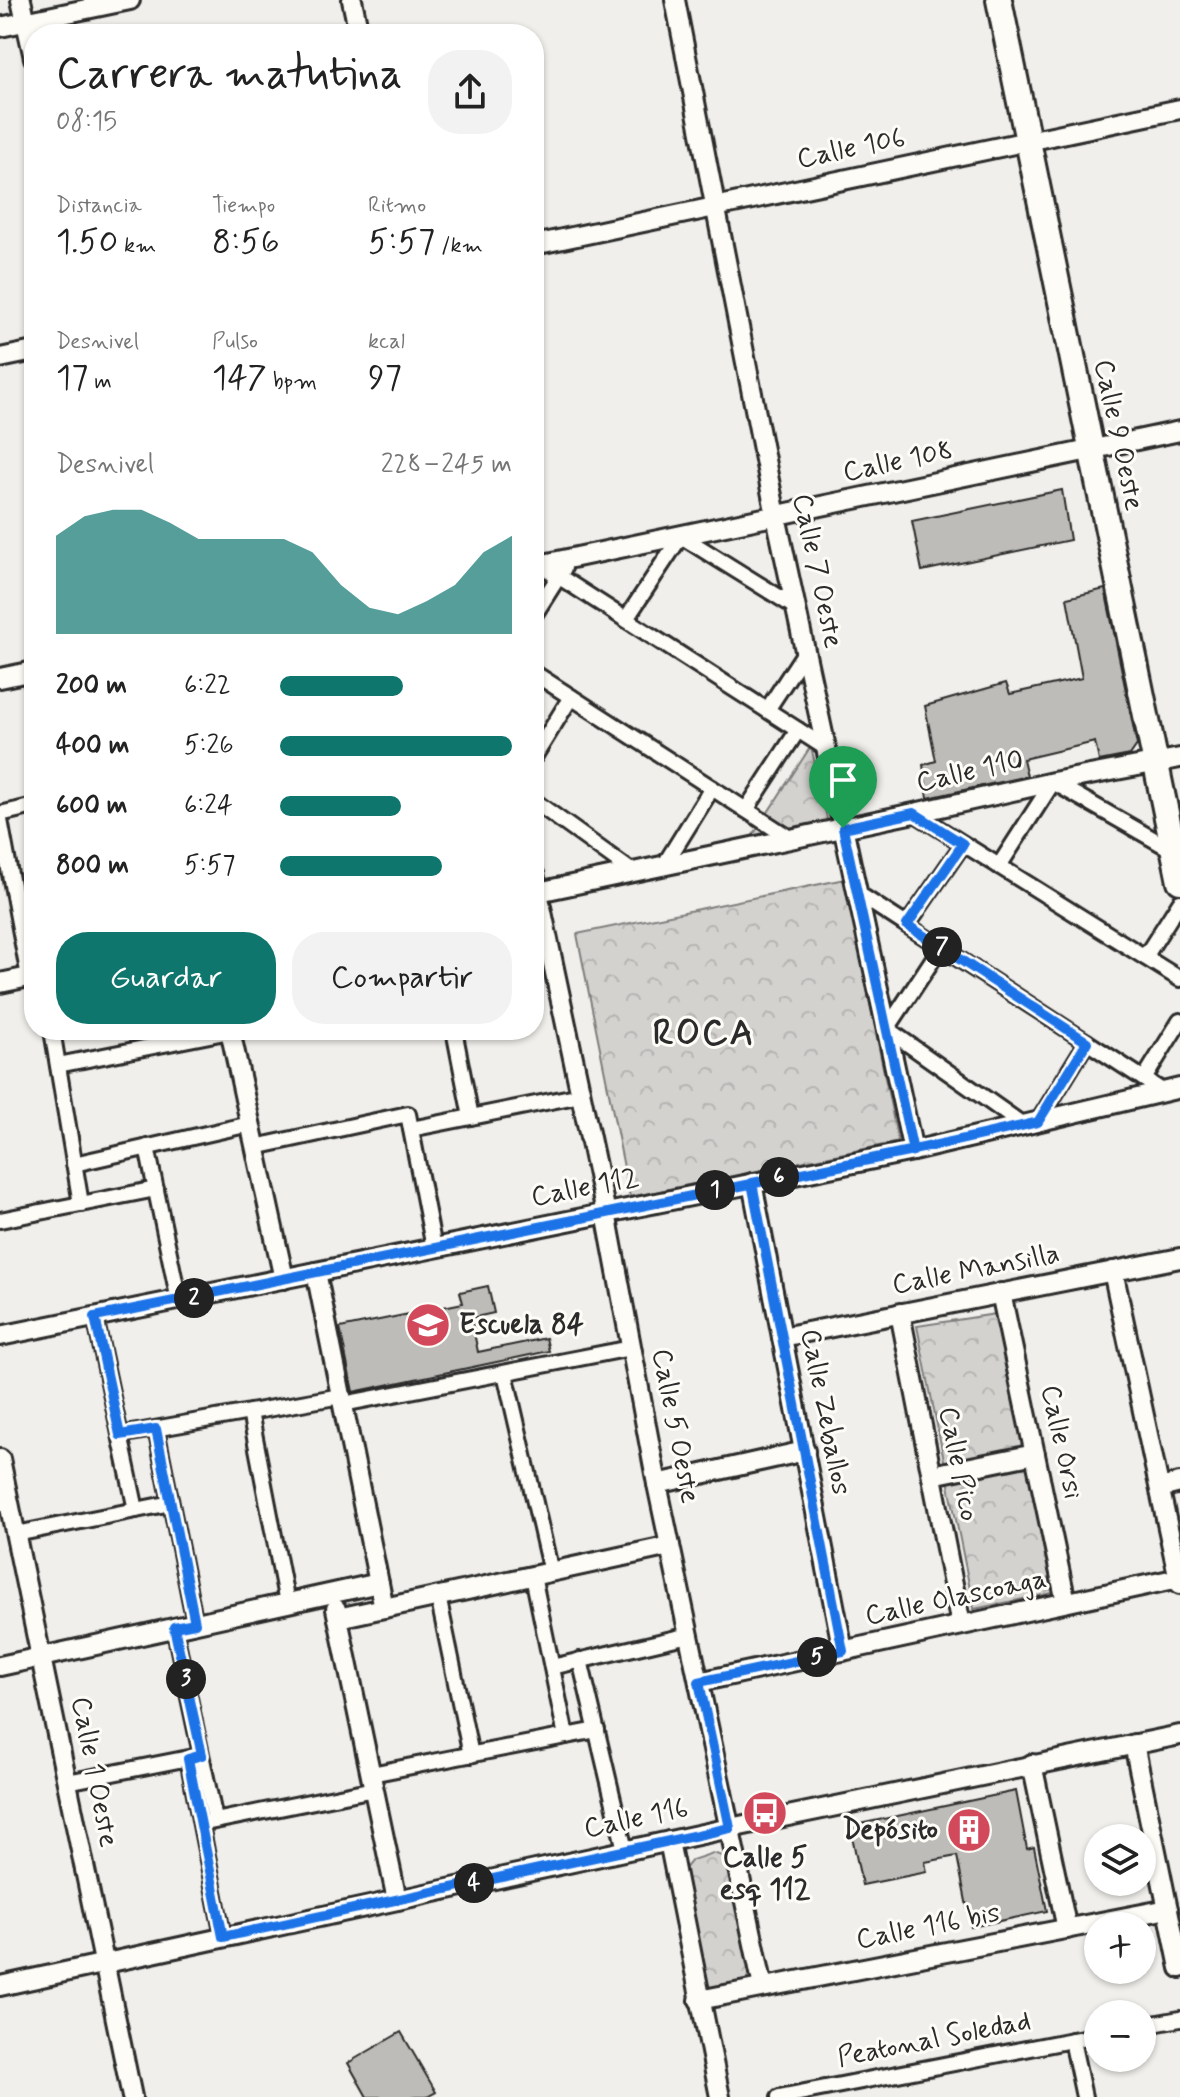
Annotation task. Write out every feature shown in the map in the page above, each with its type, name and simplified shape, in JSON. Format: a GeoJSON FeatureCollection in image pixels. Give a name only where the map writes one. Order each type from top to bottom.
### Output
{"type":"FeatureCollection","features":[{"type":"Feature","properties":{"kind":"main road","name":"Calle 9 Oeste"},"geometry":{"type":"LineString","coordinates":[[999,0],[1180,881]]}},
{"type":"Feature","properties":{"kind":"street"},"geometry":{"type":"LineString","coordinates":[[21,0],[25,22]]}},
{"type":"Feature","properties":{"kind":"street"},"geometry":{"type":"LineString","coordinates":[[0,27],[130,0]]}},
{"type":"Feature","properties":{"kind":"street"},"geometry":{"type":"LineString","coordinates":[[352,0],[357,24]]}},
{"type":"Feature","properties":{"kind":"street","name":"Calle 7 Oeste"},"geometry":{"type":"LineString","coordinates":[[675,0],[776,516],[913,1151]]}},
{"type":"Feature","properties":{"kind":"street","name":"Calle 106"},"geometry":{"type":"LineString","coordinates":[[544,243],[1180,109]]}},
{"type":"Feature","properties":{"kind":"street"},"geometry":{"type":"LineString","coordinates":[[0,358],[24,353]]}},
{"type":"Feature","properties":{"kind":"street","name":"Calle 108"},"geometry":{"type":"LineString","coordinates":[[544,565],[1180,431]]}},
{"type":"Feature","properties":{"kind":"street"},"geometry":{"type":"LineString","coordinates":[[626,619],[681,536],[795,607]]}},
{"type":"Feature","properties":{"kind":"street"},"geometry":{"type":"LineString","coordinates":[[544,599],[570,559]]}},
{"type":"Feature","properties":{"kind":"street"},"geometry":{"type":"LineString","coordinates":[[544,569],[826,748]]}},
{"type":"Feature","properties":{"kind":"street"},"geometry":{"type":"LineString","coordinates":[[767,710],[805,652]]}},
{"type":"Feature","properties":{"kind":"street"},"geometry":{"type":"LineString","coordinates":[[0,678],[24,674]]}},
{"type":"Feature","properties":{"kind":"street"},"geometry":{"type":"LineString","coordinates":[[544,679],[791,839]]}},
{"type":"Feature","properties":{"kind":"street"},"geometry":{"type":"LineString","coordinates":[[544,741],[571,697]]}},
{"type":"Feature","properties":{"kind":"street"},"geometry":{"type":"LineString","coordinates":[[746,810],[798,730]]}},
{"type":"Feature","properties":{"kind":"street","name":"Calle 110"},"geometry":{"type":"LineString","coordinates":[[544,882],[634,873],[1053,782],[1180,758]]}},
{"type":"Feature","properties":{"kind":"street"},"geometry":{"type":"LineString","coordinates":[[999,866],[1053,782],[1174,851]]}},
{"type":"Feature","properties":{"kind":"street"},"geometry":{"type":"LineString","coordinates":[[663,867],[712,788]]}},
{"type":"Feature","properties":{"kind":"street"},"geometry":{"type":"LineString","coordinates":[[0,814],[24,808]]}},
{"type":"Feature","properties":{"kind":"street"},"geometry":{"type":"LineString","coordinates":[[544,808],[634,873]]}},
{"type":"Feature","properties":{"kind":"street"},"geometry":{"type":"LineString","coordinates":[[914,813],[1180,979]]}},
{"type":"Feature","properties":{"kind":"street"},"geometry":{"type":"LineString","coordinates":[[0,820],[24,938]]}},
{"type":"Feature","properties":{"kind":"street"},"geometry":{"type":"LineString","coordinates":[[907,925],[963,844]]}},
{"type":"Feature","properties":{"kind":"street"},"geometry":{"type":"LineString","coordinates":[[857,893],[1144,1079],[1172,1090]]}},
{"type":"Feature","properties":{"kind":"street"},"geometry":{"type":"LineString","coordinates":[[1145,957],[1180,902]]}},
{"type":"Feature","properties":{"kind":"street"},"geometry":{"type":"LineString","coordinates":[[941,947],[887,1029],[1030,1123],[1087,1042]]}},
{"type":"Feature","properties":{"kind":"street","name":"Calle 5 Oeste"},"geometry":{"type":"LineString","coordinates":[[544,953],[581,1095],[606,1213],[657,1484],[763,1987]]}},
{"type":"Feature","properties":{"kind":"street"},"geometry":{"type":"LineString","coordinates":[[0,983],[24,978]]}},
{"type":"Feature","properties":{"kind":"street"},"geometry":{"type":"LineString","coordinates":[[1144,1079],[1180,1021]]}},
{"type":"Feature","properties":{"kind":"street"},"geometry":{"type":"LineString","coordinates":[[54,1040],[81,1204]]}},
{"type":"Feature","properties":{"kind":"street"},"geometry":{"type":"LineString","coordinates":[[58,1065],[184,1040]]}},
{"type":"Feature","properties":{"kind":"street"},"geometry":{"type":"LineString","coordinates":[[232,1040],[284,1279]]}},
{"type":"Feature","properties":{"kind":"street"},"geometry":{"type":"LineString","coordinates":[[456,1040],[471,1117]]}},
{"type":"Feature","properties":{"kind":"street","name":"Calle 112"},"geometry":{"type":"LineString","coordinates":[[0,1336],[913,1151],[1172,1090]]}},
{"type":"Feature","properties":{"kind":"street"},"geometry":{"type":"LineString","coordinates":[[411,1129],[581,1095]]}},
{"type":"Feature","properties":{"kind":"street"},"geometry":{"type":"LineString","coordinates":[[255,1147],[408,1114],[434,1248]]}},
{"type":"Feature","properties":{"kind":"street"},"geometry":{"type":"LineString","coordinates":[[74,1164],[250,1124]]}},
{"type":"Feature","properties":{"kind":"street"},"geometry":{"type":"LineString","coordinates":[[147,1147],[179,1301]]}},
{"type":"Feature","properties":{"kind":"street","name":"Calle Zeballos"},"geometry":{"type":"LineString","coordinates":[[752,1183],[843,1651]]}},
{"type":"Feature","properties":{"kind":"street"},"geometry":{"type":"LineString","coordinates":[[0,1220],[156,1189]]}},
{"type":"Feature","properties":{"kind":"street","name":"Calle Mansilla"},"geometry":{"type":"LineString","coordinates":[[782,1337],[1180,1258]]}},
{"type":"Feature","properties":{"kind":"street"},"geometry":{"type":"LineString","coordinates":[[1113,1271],[1179,1581]]}},
{"type":"Feature","properties":{"kind":"street"},"geometry":{"type":"LineString","coordinates":[[316,1272],[384,1608]]}},
{"type":"Feature","properties":{"kind":"street","name":"Calle Orsi"},"geometry":{"type":"LineString","coordinates":[[1001,1293],[1066,1602]]}},
{"type":"Feature","properties":{"kind":"street","name":"Calle Pico"},"geometry":{"type":"LineString","coordinates":[[900,1313],[961,1625]]}},
{"type":"Feature","properties":{"kind":"street"},"geometry":{"type":"LineString","coordinates":[[95,1317],[136,1510]]}},
{"type":"Feature","properties":{"kind":"street"},"geometry":{"type":"LineString","coordinates":[[120,1435],[505,1373],[631,1348]]}},
{"type":"Feature","properties":{"kind":"street"},"geometry":{"type":"LineString","coordinates":[[505,1373],[542,1574],[552,1667],[566,1736]]}},
{"type":"Feature","properties":{"kind":"street"},"geometry":{"type":"LineString","coordinates":[[250,1412],[287,1603]]}},
{"type":"Feature","properties":{"kind":"street"},"geometry":{"type":"LineString","coordinates":[[156,1429],[195,1623]]}},
{"type":"Feature","properties":{"kind":"street"},"geometry":{"type":"LineString","coordinates":[[657,1484],[805,1451]]}},
{"type":"Feature","properties":{"kind":"street"},"geometry":{"type":"LineString","coordinates":[[932,1475],[1035,1454]]}},
{"type":"Feature","properties":{"kind":"street","name":"Calle 1 Oeste"},"geometry":{"type":"LineString","coordinates":[[0,1459],[132,2097]]}},
{"type":"Feature","properties":{"kind":"street"},"geometry":{"type":"LineString","coordinates":[[1160,1488],[1180,1483]]}},
{"type":"Feature","properties":{"kind":"street"},"geometry":{"type":"LineString","coordinates":[[16,1534],[171,1503]]}},
{"type":"Feature","properties":{"kind":"street"},"geometry":{"type":"LineString","coordinates":[[338,1618],[670,1546]]}},
{"type":"Feature","properties":{"kind":"street","name":"Calle Olascoaga"},"geometry":{"type":"LineString","coordinates":[[699,1682],[1066,1602],[1179,1581]]}},
{"type":"Feature","properties":{"kind":"street"},"geometry":{"type":"LineString","coordinates":[[0,1666],[379,1583]]}},
{"type":"Feature","properties":{"kind":"street"},"geometry":{"type":"LineString","coordinates":[[333,1593],[397,1900]]}},
{"type":"Feature","properties":{"kind":"street"},"geometry":{"type":"LineString","coordinates":[[438,1596],[471,1755]]}},
{"type":"Feature","properties":{"kind":"street"},"geometry":{"type":"LineString","coordinates":[[174,1627],[208,1822],[223,1937]]}},
{"type":"Feature","properties":{"kind":"street"},"geometry":{"type":"LineString","coordinates":[[552,1667],[689,1635]]}},
{"type":"Feature","properties":{"kind":"street"},"geometry":{"type":"LineString","coordinates":[[580,1660],[625,1850]]}},
{"type":"Feature","properties":{"kind":"street"},"geometry":{"type":"LineString","coordinates":[[208,1822],[471,1755],[597,1730]]}},
{"type":"Feature","properties":{"kind":"street","name":"Calle 116"},"geometry":{"type":"LineString","coordinates":[[0,1986],[625,1850],[1180,1735]]}},
{"type":"Feature","properties":{"kind":"street"},"geometry":{"type":"LineString","coordinates":[[1134,1744],[1180,1968]]}},
{"type":"Feature","properties":{"kind":"street"},"geometry":{"type":"LineString","coordinates":[[67,1782],[195,1757]]}},
{"type":"Feature","properties":{"kind":"street"},"geometry":{"type":"LineString","coordinates":[[1032,1764],[1067,1929]]}},
{"type":"Feature","properties":{"kind":"street"},"geometry":{"type":"LineString","coordinates":[[669,1841],[720,2097]]}},
{"type":"Feature","properties":{"kind":"street","name":"Calle 116 bis"},"geometry":{"type":"LineString","coordinates":[[699,2000],[1168,1909]]}},
{"type":"Feature","properties":{"kind":"street"},"geometry":{"type":"LineString","coordinates":[[1156,2023],[1180,2019]]}},
{"type":"Feature","properties":{"kind":"street","name":"Peatonal Soledad"},"geometry":{"type":"LineString","coordinates":[[779,2097],[850,2090],[1084,2038]]}},
{"type":"Feature","properties":{"kind":"street"},"geometry":{"type":"LineString","coordinates":[[1072,2040],[1084,2097]]}},
{"type":"Feature","properties":{"kind":"green space"},"geometry":{"type":"Polygon","coordinates":[[[811,746],[830,832],[748,843],[811,746]]]}},
{"type":"Feature","properties":{"kind":"green space"},"geometry":{"type":"Polygon","coordinates":[[[845,879],[898,1142],[630,1197],[577,934],[845,879]]]}},
{"type":"Feature","properties":{"kind":"green space"},"geometry":{"type":"Polygon","coordinates":[[[996,1314],[1053,1593],[974,1609],[917,1326],[996,1314]]]}},
{"type":"Feature","properties":{"kind":"green space"},"geometry":{"type":"Polygon","coordinates":[[[713,1853],[728,1862],[753,1972],[745,1981],[709,1988],[705,1986],[683,1871],[692,1860],[713,1853]]]}},
{"type":"Feature","properties":{"kind":"building"},"geometry":{"type":"Polygon","coordinates":[[[1062,490],[1070,540],[922,571],[912,521],[1062,490]]]}},
{"type":"Feature","properties":{"kind":"building"},"geometry":{"type":"Polygon","coordinates":[[[1105,589],[1137,745],[1130,755],[1099,761],[1095,742],[1023,759],[1027,776],[928,798],[923,765],[936,761],[925,706],[1006,683],[1010,694],[1082,678],[1067,598],[1105,589]]]}},
{"type":"Feature","properties":{"kind":"building"},"geometry":{"type":"Polygon","coordinates":[[[488,1286],[494,1313],[471,1318],[478,1352],[546,1338],[549,1351],[353,1392],[340,1328],[463,1303],[460,1292],[488,1286]]]}},
{"type":"Feature","properties":{"kind":"building"},"geometry":{"type":"Polygon","coordinates":[[[1016,1791],[1027,1849],[1034,1847],[1047,1911],[971,1927],[957,1856],[925,1862],[927,1872],[862,1885],[850,1826],[1016,1791]]]}},
{"type":"Feature","properties":{"kind":"building"},"geometry":{"type":"Polygon","coordinates":[[[401,2032],[436,2092],[427,2097],[367,2097],[348,2063],[401,2032]]]}},
{"type":"Feature","properties":{"kind":"place","name":"Escuela 84"},"geometry":{"type":"Point","coordinates":[428,1325]}},
{"type":"Feature","properties":{"kind":"place","name":"Calle 5 esq 112"},"geometry":{"type":"Point","coordinates":[765,1813]}},
{"type":"Feature","properties":{"kind":"place","name":"Depósito"},"geometry":{"type":"Point","coordinates":[969,1830]}},
{"type":"Feature","properties":{"kind":"district","name":"ROCA"},"geometry":{"type":"Point","coordinates":[704,1034]}},
{"type":"Feature","properties":{"kind":"route"},"geometry":{"type":"LineString","coordinates":[[843,828],[913,1151],[752,1183],[316,1272],[179,1301],[95,1317],[120,1435],[156,1429],[195,1623],[174,1627],[202,1755],[188,1759],[223,1937],[730,1828],[699,1682],[843,1651],[752,1183],[832,1167],[913,1151],[1038,1122],[1087,1042],[907,925],[963,844],[914,813],[843,828]]}}]}
